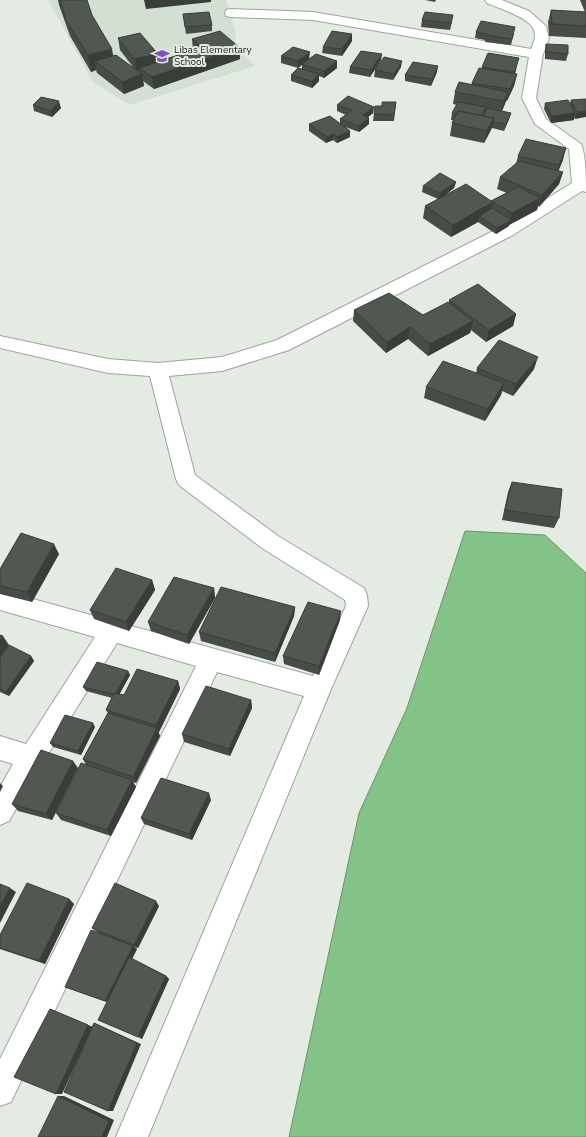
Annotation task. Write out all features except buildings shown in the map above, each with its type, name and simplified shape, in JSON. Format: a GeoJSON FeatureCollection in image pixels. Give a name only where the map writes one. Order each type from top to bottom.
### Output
{"type":"FeatureCollection","features":[{"type":"Feature","properties":{"kind":"street"},"geometry":{"type":"LineString","coordinates":[[0,342],[108,366],[158,370],[222,364],[283,345],[507,231],[583,186],[576,147],[540,121],[529,98],[536,54],[542,39],[539,26],[524,14],[490,0]]}},
{"type":"Feature","properties":{"kind":"street"},"geometry":{"type":"LineString","coordinates":[[231,13],[313,16],[536,54]]}},
{"type":"Feature","properties":{"kind":"street"},"geometry":{"type":"LineString","coordinates":[[132,1137],[318,689],[357,606],[356,596],[270,542],[186,479],[158,370]]}},
{"type":"Feature","properties":{"kind":"street"},"geometry":{"type":"LineString","coordinates":[[0,600],[318,689]]}},
{"type":"Feature","properties":{"kind":"street"},"geometry":{"type":"LineString","coordinates":[[0,812],[31,758],[111,632]]}},
{"type":"Feature","properties":{"kind":"street"},"geometry":{"type":"LineString","coordinates":[[0,1091],[211,660]]}},
{"type":"Feature","properties":{"kind":"street"},"geometry":{"type":"LineString","coordinates":[[0,748],[31,758]]}},
{"type":"Feature","properties":{"kind":"shaded area","name":"Libas Elementary School"},"geometry":{"type":"Polygon","coordinates":[[[48,0],[226,0],[236,33],[234,45],[255,66],[130,105],[93,82],[48,0]]]}},
{"type":"Feature","properties":{"kind":"shaded area"},"geometry":{"type":"Polygon","coordinates":[[[465,531],[545,535],[586,573],[586,1137],[289,1137],[359,813],[407,708],[465,531]]]}},
{"type":"Feature","properties":{"kind":"place","name":"Libas Elementary School"},"geometry":{"type":"Point","coordinates":[162,56]}}]}
